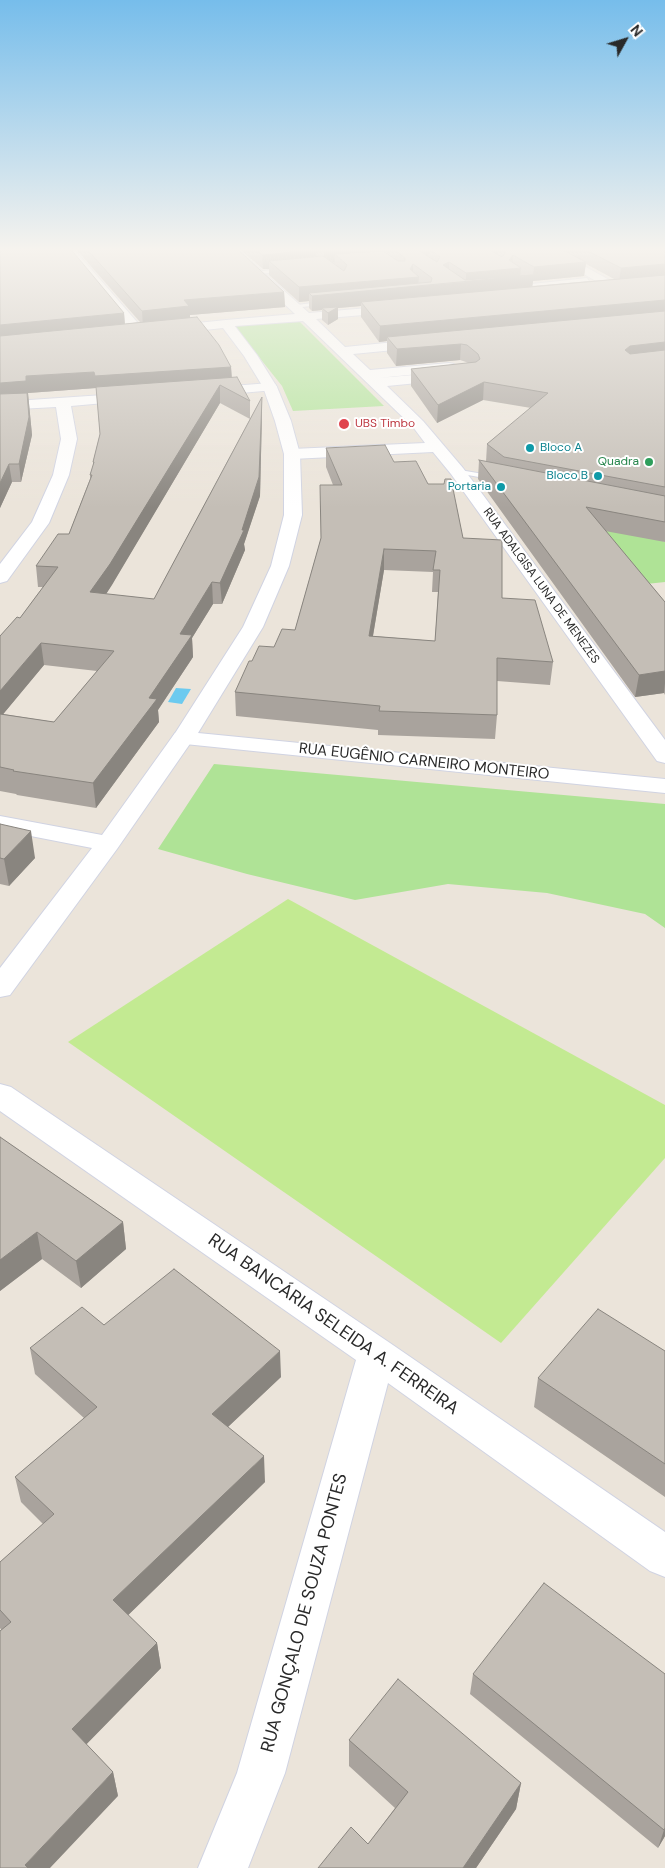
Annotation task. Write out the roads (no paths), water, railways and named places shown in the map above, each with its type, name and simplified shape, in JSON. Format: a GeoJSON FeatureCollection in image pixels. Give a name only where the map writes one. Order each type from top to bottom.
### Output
{"type":"FeatureCollection","features":[{"type":"Feature","properties":{"kind":"street"},"geometry":{"type":"LineString","coordinates":[[0,988],[108,844],[183,738],[253,627],[280,566],[293,515],[292,454],[283,421],[270,387],[250,355],[234,334]]}},
{"type":"Feature","properties":{"kind":"street","name":"RUA ADALGISA LUNA DE MENEZES"},"geometry":{"type":"LineString","coordinates":[[323,334],[418,424],[457,471],[665,756]]}},
{"type":"Feature","properties":{"kind":"street"},"geometry":{"type":"LineString","coordinates":[[340,351],[439,342]]}},
{"type":"Feature","properties":{"kind":"street"},"geometry":{"type":"LineString","coordinates":[[370,379],[460,366],[462,372]]}},
{"type":"Feature","properties":{"kind":"street"},"geometry":{"type":"LineString","coordinates":[[191,393],[270,387]]}},
{"type":"Feature","properties":{"kind":"street"},"geometry":{"type":"LineString","coordinates":[[0,406],[152,396]]}},
{"type":"Feature","properties":{"kind":"street"},"geometry":{"type":"LineString","coordinates":[[0,577],[40,523],[61,475],[69,439],[63,402]]}},
{"type":"Feature","properties":{"kind":"street"},"geometry":{"type":"LineString","coordinates":[[292,454],[437,447]]}},
{"type":"Feature","properties":{"kind":"street","name":"RUA EUGÊNIO CARNEIRO MONTEIRO"},"geometry":{"type":"LineString","coordinates":[[183,738],[665,786]]}},
{"type":"Feature","properties":{"kind":"street"},"geometry":{"type":"LineString","coordinates":[[0,823],[108,844]]}},
{"type":"Feature","properties":{"kind":"street","name":"RUA BANCÁRIA SELEIDA A. FERREIRA"},"geometry":{"type":"LineString","coordinates":[[0,1095],[377,1354],[665,1557]]}},
{"type":"Feature","properties":{"kind":"street","name":"RUA GONÇALO DE SOUZA PONTES"},"geometry":{"type":"LineString","coordinates":[[223,1868],[261,1773],[377,1354]]}},
{"type":"Feature","properties":{"kind":"lane"},"geometry":{"type":"LineString","coordinates":[[457,471],[504,480]]}},
{"type":"Feature","properties":{"kind":"water"},"geometry":{"type":"Polygon","coordinates":[[[176,688],[191,689],[182,704],[168,702],[176,688]]]}},
{"type":"Feature","properties":{"kind":"place","name":"UBS Timbo"},"geometry":{"type":"Point","coordinates":[344,424]}},
{"type":"Feature","properties":{"kind":"place","name":"Bloco A"},"geometry":{"type":"Point","coordinates":[530,448]}},
{"type":"Feature","properties":{"kind":"place","name":"Quadra"},"geometry":{"type":"Point","coordinates":[649,462]}},
{"type":"Feature","properties":{"kind":"place","name":"Bloco B"},"geometry":{"type":"Point","coordinates":[598,476]}},
{"type":"Feature","properties":{"kind":"place","name":"Portaria"},"geometry":{"type":"Point","coordinates":[501,487]}}]}
